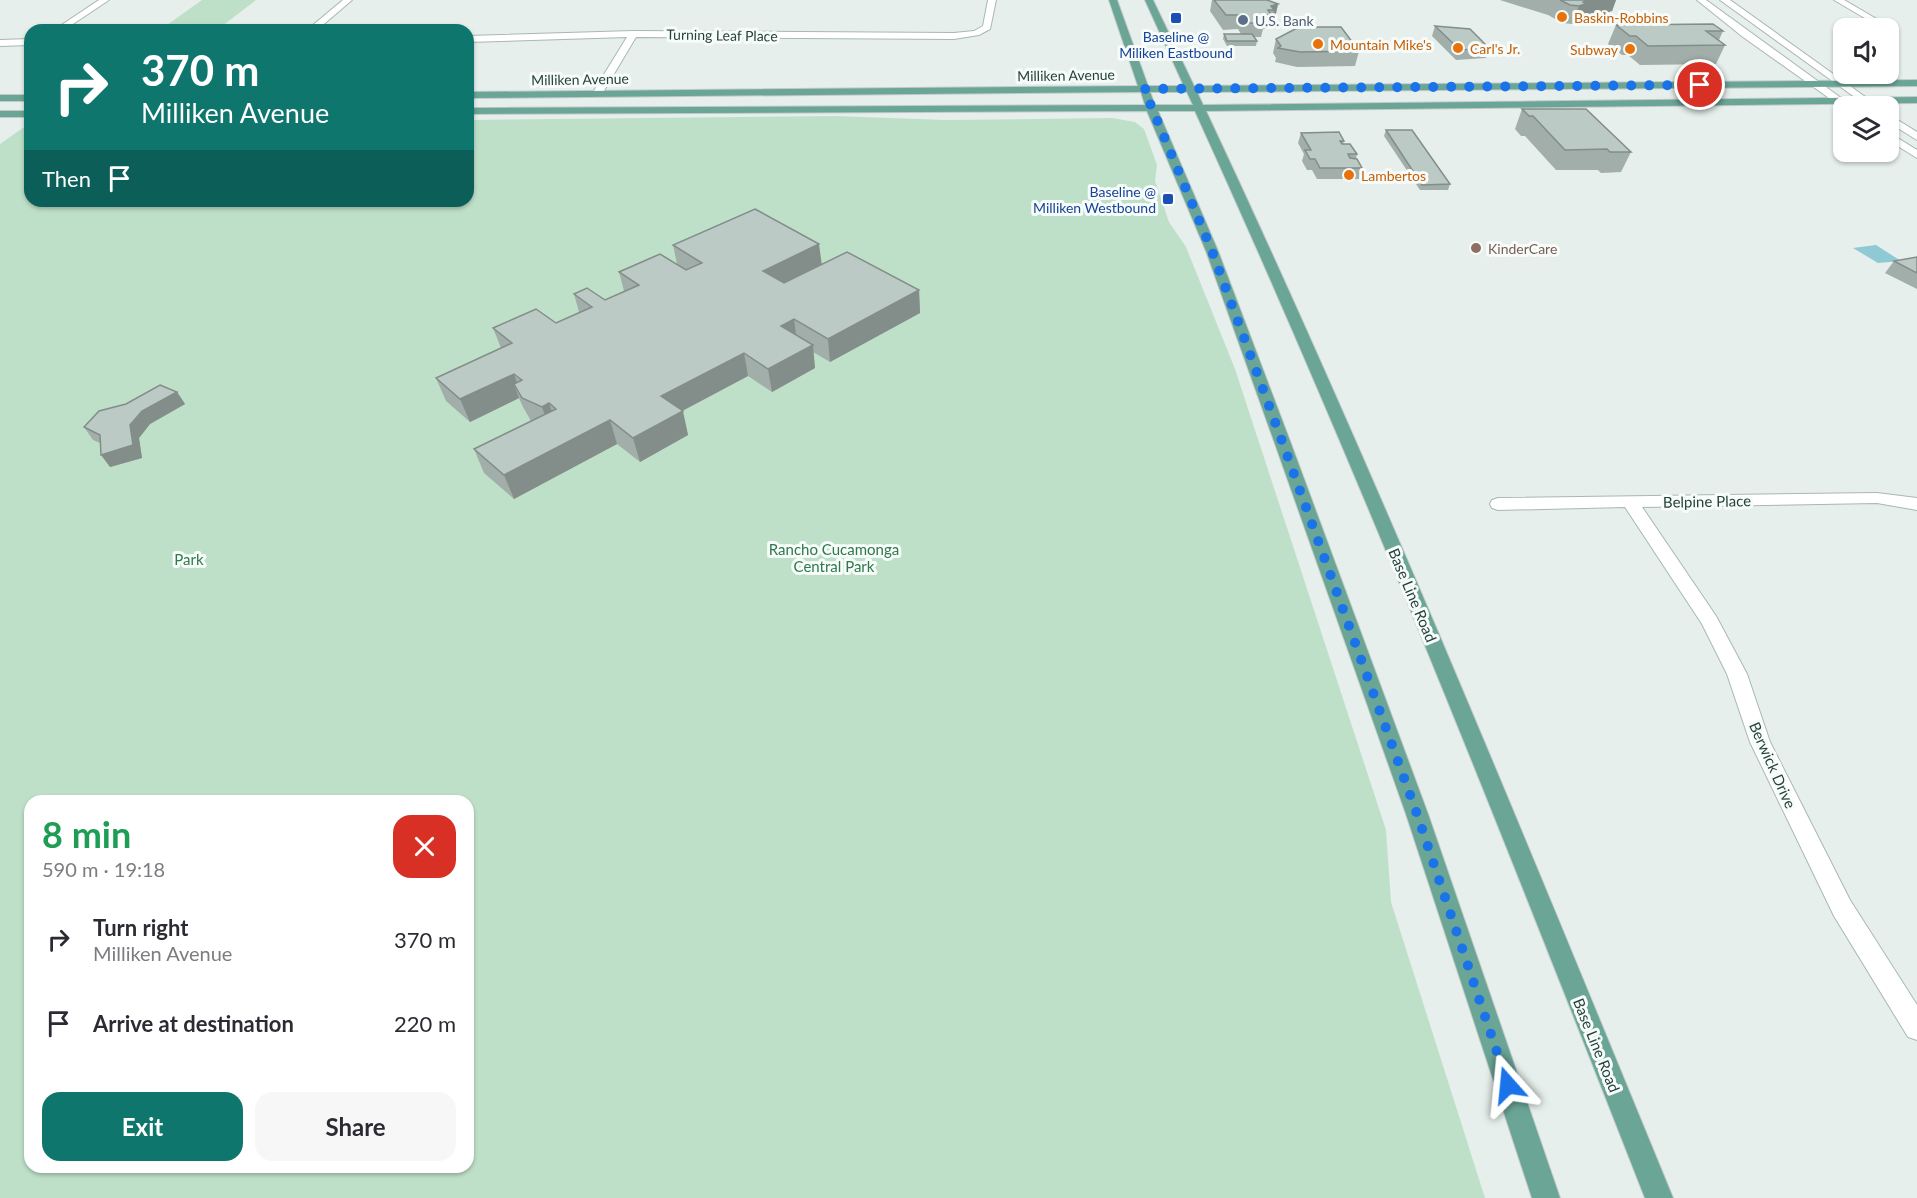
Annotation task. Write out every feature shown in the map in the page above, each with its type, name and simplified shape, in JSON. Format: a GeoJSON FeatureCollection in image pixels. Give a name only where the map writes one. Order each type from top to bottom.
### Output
{"type":"FeatureCollection","features":[{"type":"Feature","properties":{"kind":"main road"},"geometry":{"type":"LineString","coordinates":[[1113,0],[1151,108],[1212,251],[1417,814],[1546,1198]]}},
{"type":"Feature","properties":{"kind":"main road","name":"Base Line Road"},"geometry":{"type":"LineString","coordinates":[[1149,0],[1282,286],[1494,787],[1659,1198]]}},
{"type":"Feature","properties":{"kind":"main road","name":"Milliken Avenue"},"geometry":{"type":"LineString","coordinates":[[474,95],[1833,83]]}},
{"type":"Feature","properties":{"kind":"main road","name":"Milliken Avenue"},"geometry":{"type":"LineString","coordinates":[[1899,83],[1917,83]]}},
{"type":"Feature","properties":{"kind":"main road"},"geometry":{"type":"LineString","coordinates":[[0,98],[24,98]]}},
{"type":"Feature","properties":{"kind":"main road"},"geometry":{"type":"LineString","coordinates":[[1899,102],[1917,100]]}},
{"type":"Feature","properties":{"kind":"main road"},"geometry":{"type":"LineString","coordinates":[[474,111],[1833,104]]}},
{"type":"Feature","properties":{"kind":"main road"},"geometry":{"type":"LineString","coordinates":[[0,114],[24,114]]}},
{"type":"Feature","properties":{"kind":"street"},"geometry":{"type":"LineString","coordinates":[[67,24],[105,0]]}},
{"type":"Feature","properties":{"kind":"street"},"geometry":{"type":"LineString","coordinates":[[318,24],[348,0]]}},
{"type":"Feature","properties":{"kind":"street","name":"Turning Leaf Place"},"geometry":{"type":"LineString","coordinates":[[474,39],[633,34],[954,36],[976,33],[987,27],[992,0]]}},
{"type":"Feature","properties":{"kind":"street"},"geometry":{"type":"LineString","coordinates":[[1701,0],[1833,96]]}},
{"type":"Feature","properties":{"kind":"street"},"geometry":{"type":"LineString","coordinates":[[1724,0],[1833,77]]}},
{"type":"Feature","properties":{"kind":"street"},"geometry":{"type":"LineString","coordinates":[[1838,0],[1870,18]]}},
{"type":"Feature","properties":{"kind":"street"},"geometry":{"type":"LineString","coordinates":[[597,94],[633,34]]}},
{"type":"Feature","properties":{"kind":"street"},"geometry":{"type":"LineString","coordinates":[[0,43],[24,42]]}},
{"type":"Feature","properties":{"kind":"street"},"geometry":{"type":"LineString","coordinates":[[1842,84],[1858,96]]}},
{"type":"Feature","properties":{"kind":"street"},"geometry":{"type":"LineString","coordinates":[[1899,124],[1917,136]]}},
{"type":"Feature","properties":{"kind":"street"},"geometry":{"type":"LineString","coordinates":[[1899,143],[1917,155]]}},
{"type":"Feature","properties":{"kind":"street","name":"Belpine Place"},"geometry":{"type":"LineString","coordinates":[[1498,504],[1878,498],[1917,504]]}},
{"type":"Feature","properties":{"kind":"street","name":"Berwick Drive"},"geometry":{"type":"LineString","coordinates":[[1630,502],[1710,621],[1737,674],[1760,742],[1842,908],[1917,1028]]}},
{"type":"Feature","properties":{"kind":"green space"},"geometry":{"type":"Polygon","coordinates":[[[202,0],[256,0],[225,24],[168,24],[202,0]]]}},
{"type":"Feature","properties":{"kind":"green space","name":"Rancho Cucamonga Central Park"},"geometry":{"type":"Polygon","coordinates":[[[836,116],[945,120],[1112,118],[1135,122],[1144,129],[1157,165],[1155,181],[1169,222],[1186,247],[1235,369],[1386,830],[1391,902],[1485,1198],[0,1198],[0,144],[24,127],[24,207],[474,207],[474,120],[836,116]]]}},
{"type":"Feature","properties":{"kind":"water"},"geometry":{"type":"Polygon","coordinates":[[[1876,245],[1901,261],[1878,263],[1853,248],[1876,245]]]}},
{"type":"Feature","properties":{"kind":"building"},"geometry":{"type":"Polygon","coordinates":[[[1214,0],[1267,0],[1278,4],[1271,6],[1274,10],[1268,10],[1271,15],[1260,15],[1264,23],[1245,23],[1240,15],[1226,15],[1214,0]]]}},
{"type":"Feature","properties":{"kind":"building"},"geometry":{"type":"Polygon","coordinates":[[[1560,0],[1590,0],[1579,6],[1560,0]]]}},
{"type":"Feature","properties":{"kind":"building"},"geometry":{"type":"Polygon","coordinates":[[[1713,24],[1723,31],[1706,31],[1725,45],[1648,46],[1616,25],[1713,24]]]}},
{"type":"Feature","properties":{"kind":"building"},"geometry":{"type":"Polygon","coordinates":[[[1435,26],[1470,29],[1489,48],[1460,50],[1435,26]]]}},
{"type":"Feature","properties":{"kind":"building"},"geometry":{"type":"Polygon","coordinates":[[[1299,27],[1341,27],[1359,51],[1300,52],[1278,48],[1281,46],[1276,39],[1299,27]]]}},
{"type":"Feature","properties":{"kind":"building"},"geometry":{"type":"Polygon","coordinates":[[[1224,34],[1252,34],[1257,41],[1227,41],[1224,34]]]}},
{"type":"Feature","properties":{"kind":"building"},"geometry":{"type":"Polygon","coordinates":[[[1522,109],[1586,109],[1631,152],[1610,152],[1607,149],[1565,150],[1533,116],[1529,116],[1522,109]]]}},
{"type":"Feature","properties":{"kind":"building"},"geometry":{"type":"Polygon","coordinates":[[[1386,130],[1412,130],[1450,184],[1422,185],[1386,130]]]}},
{"type":"Feature","properties":{"kind":"building"},"geometry":{"type":"Polygon","coordinates":[[[1339,132],[1344,141],[1340,141],[1342,144],[1350,144],[1357,154],[1348,154],[1350,158],[1357,159],[1362,168],[1320,168],[1315,159],[1310,159],[1305,150],[1311,150],[1301,133],[1339,132]]]}},
{"type":"Feature","properties":{"kind":"building"},"geometry":{"type":"Polygon","coordinates":[[[755,209],[819,244],[763,271],[784,283],[847,252],[919,290],[828,339],[794,319],[781,326],[813,345],[768,369],[744,353],[661,396],[683,411],[633,438],[610,420],[504,475],[474,449],[556,409],[549,403],[542,407],[522,398],[514,384],[522,380],[514,374],[460,399],[436,378],[512,343],[493,328],[536,309],[556,323],[592,307],[574,294],[587,288],[605,300],[639,285],[619,272],[660,254],[686,270],[702,263],[673,245],[755,209]]]}},
{"type":"Feature","properties":{"kind":"building"},"geometry":{"type":"Polygon","coordinates":[[[1917,257],[1917,273],[1894,261],[1917,257]]]}},
{"type":"Feature","properties":{"kind":"building"},"geometry":{"type":"Polygon","coordinates":[[[160,385],[177,392],[142,411],[130,425],[133,445],[101,455],[100,435],[84,427],[99,411],[126,404],[160,385]]]}},
{"type":"Feature","properties":{"kind":"place","name":"Baskin-Robbins"},"geometry":{"type":"Point","coordinates":[1562,17]}},
{"type":"Feature","properties":{"kind":"place","name":"Baseline @ Miliken Eastbound"},"geometry":{"type":"Point","coordinates":[1176,18]}},
{"type":"Feature","properties":{"kind":"place","name":"U.S. Bank"},"geometry":{"type":"Point","coordinates":[1243,20]}},
{"type":"Feature","properties":{"kind":"place","name":"Mountain Mike's"},"geometry":{"type":"Point","coordinates":[1318,44]}},
{"type":"Feature","properties":{"kind":"place","name":"Carl's Jr."},"geometry":{"type":"Point","coordinates":[1458,48]}},
{"type":"Feature","properties":{"kind":"place","name":"Subway"},"geometry":{"type":"Point","coordinates":[1630,49]}},
{"type":"Feature","properties":{"kind":"place","name":"Lambertos"},"geometry":{"type":"Point","coordinates":[1349,175]}},
{"type":"Feature","properties":{"kind":"place","name":"Baseline @ Milliken Westbound"},"geometry":{"type":"Point","coordinates":[1168,199]}},
{"type":"Feature","properties":{"kind":"place","name":"KinderCare"},"geometry":{"type":"Point","coordinates":[1476,248]}},
{"type":"Feature","properties":{"kind":"route"},"geometry":{"type":"LineString","coordinates":[[1508,1085],[1417,814],[1282,441],[1212,251],[1144,89],[1700,85]]}},
{"type":"Feature","properties":{"kind":"park label","name":"Park"},"geometry":{"type":"Point","coordinates":[189,559]}}]}
